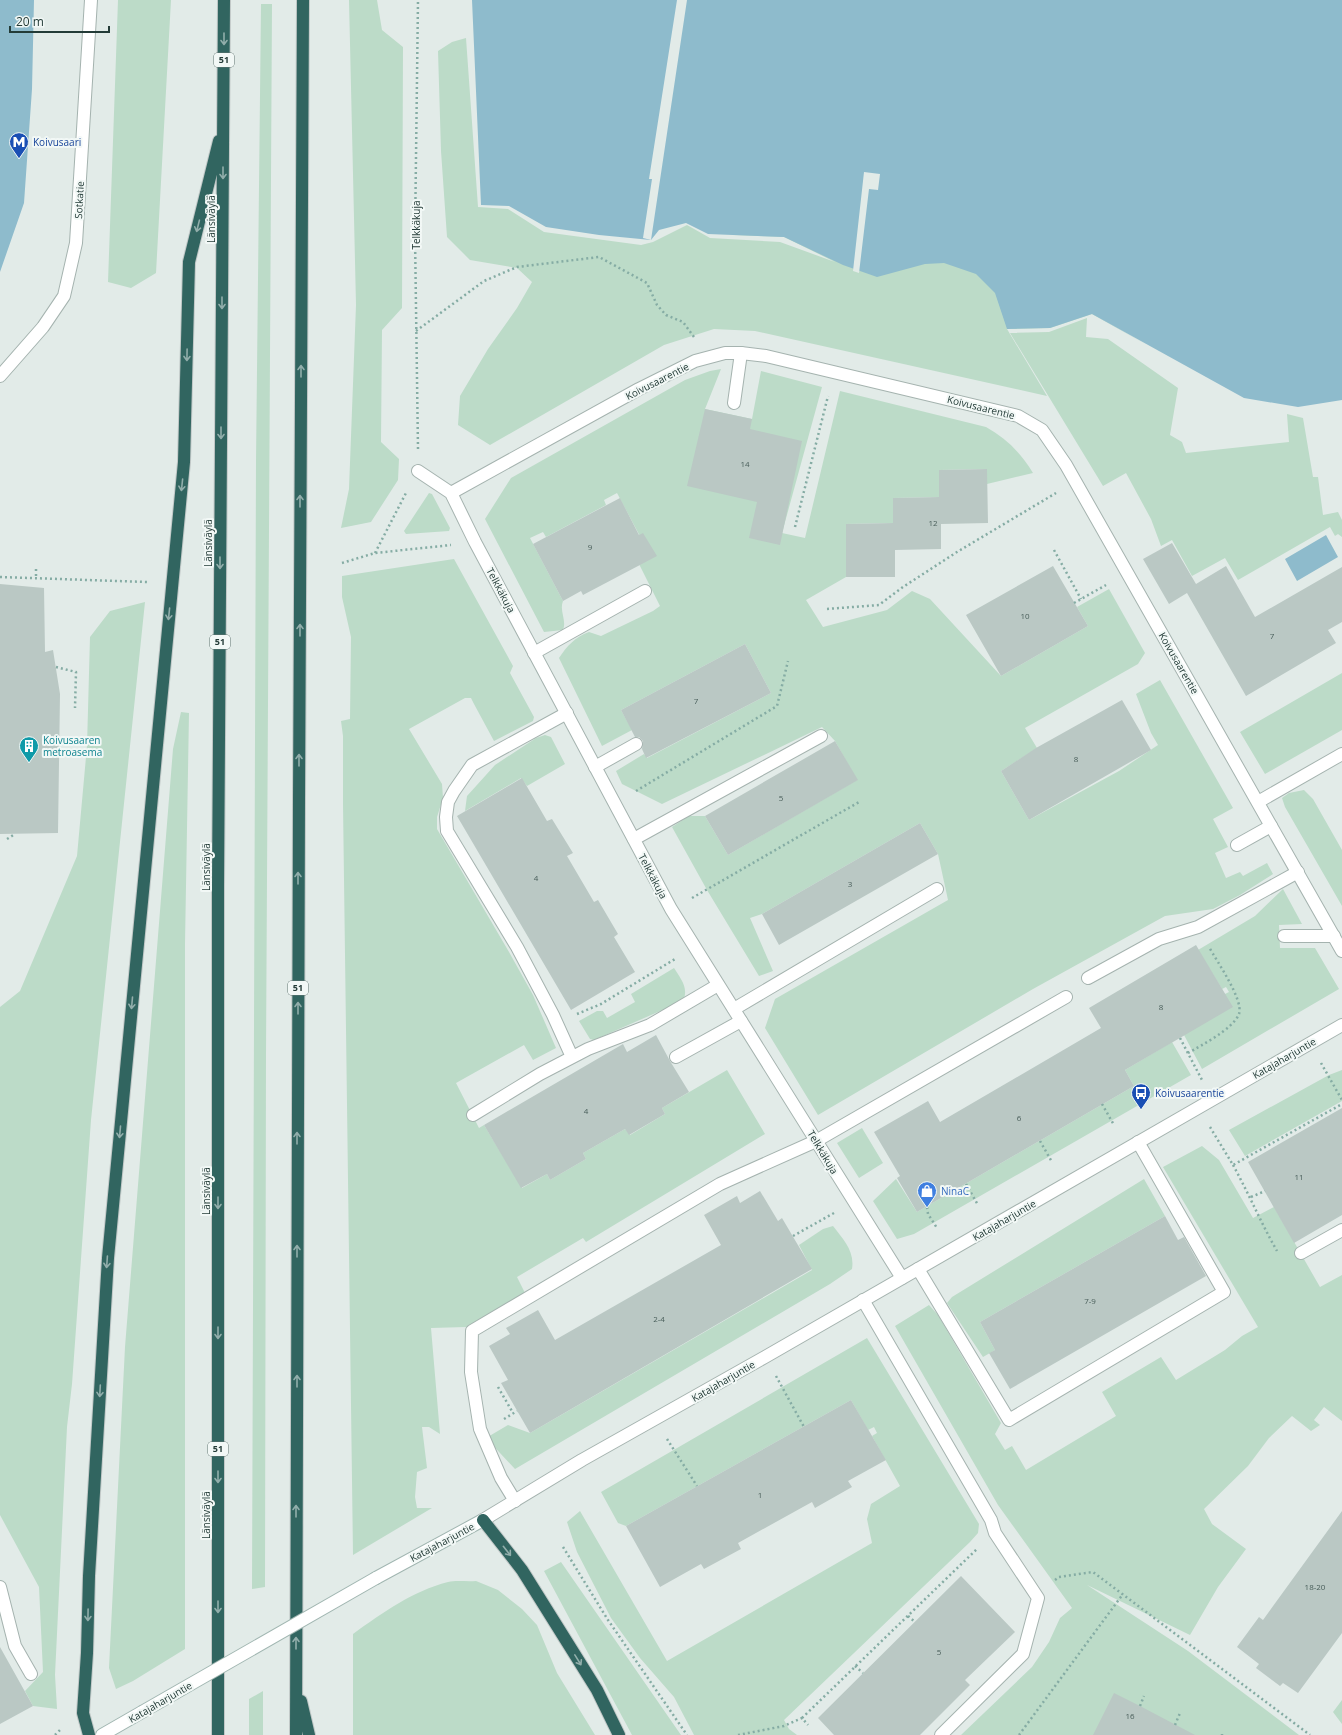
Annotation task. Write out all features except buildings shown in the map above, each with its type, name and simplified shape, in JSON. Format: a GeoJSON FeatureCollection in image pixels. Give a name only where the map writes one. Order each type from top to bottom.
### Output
{"type":"FeatureCollection","features":[{"type":"Feature","properties":{"kind":"highway","name":"Länsiväylä"},"geometry":{"type":"LineString","coordinates":[[218,1735],[218,886],[224,0]]}},
{"type":"Feature","properties":{"kind":"highway","name":"51"},"geometry":{"type":"LineString","coordinates":[[296,1735],[298,831],[303,0]]}},
{"type":"Feature","properties":{"kind":"highway"},"geometry":{"type":"LineString","coordinates":[[89,1735],[83,1712],[87,1653],[89,1576],[108,1258],[184,462],[189,262],[224,120]]}},
{"type":"Feature","properties":{"kind":"highway"},"geometry":{"type":"LineString","coordinates":[[483,1520],[526,1576],[596,1690],[619,1735]]}},
{"type":"Feature","properties":{"kind":"highway"},"geometry":{"type":"LineString","coordinates":[[296,1682],[309,1735]]}},
{"type":"Feature","properties":{"kind":"street","name":"Sotkatie"},"geometry":{"type":"LineString","coordinates":[[0,376],[43,327],[64,296],[76,243],[91,0]]}},
{"type":"Feature","properties":{"kind":"street","name":"Koivusaarentie"},"geometry":{"type":"LineString","coordinates":[[451,493],[639,389],[695,361],[715,355],[741,353],[766,356],[1018,416],[1042,430],[1066,465],[1342,951]]}},
{"type":"Feature","properties":{"kind":"street"},"geometry":{"type":"LineString","coordinates":[[734,402],[741,353]]}},
{"type":"Feature","properties":{"kind":"street"},"geometry":{"type":"LineString","coordinates":[[418,471],[451,493]]}},
{"type":"Feature","properties":{"kind":"street","name":"Telkkäkuja"},"geometry":{"type":"LineString","coordinates":[[451,493],[475,542],[671,909],[853,1202],[902,1278]]}},
{"type":"Feature","properties":{"kind":"street"},"geometry":{"type":"LineString","coordinates":[[534,652],[645,591]]}},
{"type":"Feature","properties":{"kind":"street"},"geometry":{"type":"LineString","coordinates":[[567,713],[472,765],[448,802],[446,817],[447,831],[517,947],[553,1015],[572,1057]]}},
{"type":"Feature","properties":{"kind":"street"},"geometry":{"type":"LineString","coordinates":[[634,839],[821,736]]}},
{"type":"Feature","properties":{"kind":"street"},"geometry":{"type":"LineString","coordinates":[[595,767],[636,744]]}},
{"type":"Feature","properties":{"kind":"street"},"geometry":{"type":"LineString","coordinates":[[1258,802],[1342,754]]}},
{"type":"Feature","properties":{"kind":"street"},"geometry":{"type":"LineString","coordinates":[[1237,845],[1271,826]]}},
{"type":"Feature","properties":{"kind":"street"},"geometry":{"type":"LineString","coordinates":[[1088,978],[1159,938],[1198,928],[1298,872]]}},
{"type":"Feature","properties":{"kind":"street"},"geometry":{"type":"LineString","coordinates":[[734,1009],[937,889]]}},
{"type":"Feature","properties":{"kind":"street"},"geometry":{"type":"LineString","coordinates":[[1284,936],[1334,936]]}},
{"type":"Feature","properties":{"kind":"street"},"geometry":{"type":"LineString","coordinates":[[473,1115],[540,1074],[572,1057],[588,1049],[650,1025],[718,985]]}},
{"type":"Feature","properties":{"kind":"street"},"geometry":{"type":"LineString","coordinates":[[515,1501],[501,1478],[480,1429],[471,1372],[472,1331],[720,1184],[816,1141],[1066,997]]}},
{"type":"Feature","properties":{"kind":"street"},"geometry":{"type":"LineString","coordinates":[[676,1057],[741,1021]]}},
{"type":"Feature","properties":{"kind":"street","name":"Katajaharjuntie"},"geometry":{"type":"LineString","coordinates":[[102,1735],[376,1578],[483,1520],[582,1460],[1342,1025]]}},
{"type":"Feature","properties":{"kind":"street"},"geometry":{"type":"LineString","coordinates":[[918,1269],[1009,1420],[1224,1292],[1138,1142]]}},
{"type":"Feature","properties":{"kind":"street"},"geometry":{"type":"LineString","coordinates":[[1301,1253],[1342,1230]]}},
{"type":"Feature","properties":{"kind":"street"},"geometry":{"type":"LineString","coordinates":[[863,1300],[991,1520],[995,1533],[1038,1598],[1023,1654],[941,1735]]}},
{"type":"Feature","properties":{"kind":"street"},"geometry":{"type":"LineString","coordinates":[[0,1587],[15,1646],[31,1674]]}},
{"type":"Feature","properties":{"kind":"path","name":"Telkkäkuja"},"geometry":{"type":"LineString","coordinates":[[418,0],[415,236],[418,451]]}},
{"type":"Feature","properties":{"kind":"path"},"geometry":{"type":"LineString","coordinates":[[416,331],[484,281],[517,267],[599,257],[647,283],[657,305],[666,315],[683,322],[696,340],[695,361]]}},
{"type":"Feature","properties":{"kind":"path"},"geometry":{"type":"LineString","coordinates":[[795,527],[834,372]]}},
{"type":"Feature","properties":{"kind":"path"},"geometry":{"type":"LineString","coordinates":[[375,553],[418,471]]}},
{"type":"Feature","properties":{"kind":"path"},"geometry":{"type":"LineString","coordinates":[[827,609],[879,605],[903,587],[957,552],[1075,481]]}},
{"type":"Feature","properties":{"kind":"path"},"geometry":{"type":"LineString","coordinates":[[342,563],[375,553],[475,542]]}},
{"type":"Feature","properties":{"kind":"path"},"geometry":{"type":"LineString","coordinates":[[1054,550],[1081,599]]}},
{"type":"Feature","properties":{"kind":"path"},"geometry":{"type":"LineString","coordinates":[[36,569],[36,578]]}},
{"type":"Feature","properties":{"kind":"path"},"geometry":{"type":"LineString","coordinates":[[1074,603],[1127,572]]}},
{"type":"Feature","properties":{"kind":"path"},"geometry":{"type":"LineString","coordinates":[[0,577],[147,582]]}},
{"type":"Feature","properties":{"kind":"path"},"geometry":{"type":"LineString","coordinates":[[614,804],[777,706],[788,661]]}},
{"type":"Feature","properties":{"kind":"path"},"geometry":{"type":"LineString","coordinates":[[56,667],[76,672],[75,708]]}},
{"type":"Feature","properties":{"kind":"path"},"geometry":{"type":"LineString","coordinates":[[671,909],[707,890],[859,802]]}},
{"type":"Feature","properties":{"kind":"path"},"geometry":{"type":"LineString","coordinates":[[7,839],[15,834]]}},
{"type":"Feature","properties":{"kind":"path"},"geometry":{"type":"LineString","coordinates":[[1188,1053],[1206,1043],[1233,1021],[1238,1014],[1240,1007],[1237,997],[1198,928]]}},
{"type":"Feature","properties":{"kind":"path"},"geometry":{"type":"LineString","coordinates":[[553,1015],[570,1017],[601,1004],[695,948]]}},
{"type":"Feature","properties":{"kind":"path"},"geometry":{"type":"LineString","coordinates":[[1180,1038],[1212,1100]]}},
{"type":"Feature","properties":{"kind":"path"},"geometry":{"type":"LineString","coordinates":[[1310,1044],[1342,1100]]}},
{"type":"Feature","properties":{"kind":"path"},"geometry":{"type":"LineString","coordinates":[[1102,1104],[1114,1125]]}},
{"type":"Feature","properties":{"kind":"path"},"geometry":{"type":"LineString","coordinates":[[1233,1165],[1342,1104]]}},
{"type":"Feature","properties":{"kind":"path"},"geometry":{"type":"LineString","coordinates":[[1198,1107],[1251,1197],[1263,1228],[1279,1255]]}},
{"type":"Feature","properties":{"kind":"path"},"geometry":{"type":"LineString","coordinates":[[1040,1141],[1052,1162]]}},
{"type":"Feature","properties":{"kind":"path"},"geometry":{"type":"LineString","coordinates":[[966,1184],[978,1205]]}},
{"type":"Feature","properties":{"kind":"path"},"geometry":{"type":"LineString","coordinates":[[1251,1197],[1265,1191]]}},
{"type":"Feature","properties":{"kind":"path"},"geometry":{"type":"LineString","coordinates":[[792,1236],[853,1202]]}},
{"type":"Feature","properties":{"kind":"path"},"geometry":{"type":"LineString","coordinates":[[927,1207],[928,1214],[937,1228]]}},
{"type":"Feature","properties":{"kind":"path"},"geometry":{"type":"LineString","coordinates":[[778,1379],[804,1427]]}},
{"type":"Feature","properties":{"kind":"path"},"geometry":{"type":"LineString","coordinates":[[504,1419],[517,1411]]}},
{"type":"Feature","properties":{"kind":"path"},"geometry":{"type":"LineString","coordinates":[[669,1441],[697,1486]]}},
{"type":"Feature","properties":{"kind":"path"},"geometry":{"type":"LineString","coordinates":[[738,1735],[784,1726],[802,1718],[995,1533]]}},
{"type":"Feature","properties":{"kind":"path"},"geometry":{"type":"LineString","coordinates":[[563,1548],[608,1620],[688,1735]]}},
{"type":"Feature","properties":{"kind":"path"},"geometry":{"type":"LineString","coordinates":[[1038,1598],[1059,1577],[1093,1572],[1310,1735]]}},
{"type":"Feature","properties":{"kind":"path"},"geometry":{"type":"LineString","coordinates":[[1019,1735],[1123,1594]]}},
{"type":"Feature","properties":{"kind":"path"},"geometry":{"type":"LineString","coordinates":[[908,1616],[915,1622]]}},
{"type":"Feature","properties":{"kind":"path"},"geometry":{"type":"LineString","coordinates":[[855,1666],[863,1673]]}},
{"type":"Feature","properties":{"kind":"path"},"geometry":{"type":"LineString","coordinates":[[1140,1706],[1144,1696]]}},
{"type":"Feature","properties":{"kind":"path"},"geometry":{"type":"LineString","coordinates":[[1175,1725],[1180,1713]]}},
{"type":"Feature","properties":{"kind":"path"},"geometry":{"type":"LineString","coordinates":[[802,1718],[808,1724]]}},
{"type":"Feature","properties":{"kind":"green space"},"geometry":{"type":"Polygon","coordinates":[[[118,0],[171,0],[156,273],[131,288],[108,282],[118,0]]]}},
{"type":"Feature","properties":{"kind":"green space"},"geometry":{"type":"Polygon","coordinates":[[[349,0],[377,0],[382,30],[403,47],[402,308],[382,330],[381,442],[399,459],[398,480],[371,522],[341,528],[349,489],[356,305],[349,0]]]}},
{"type":"Feature","properties":{"kind":"green space"},"geometry":{"type":"Polygon","coordinates":[[[261,4],[272,4],[266,1055],[265,1587],[252,1589],[256,462],[261,4]]]}},
{"type":"Feature","properties":{"kind":"green space"},"geometry":{"type":"Polygon","coordinates":[[[466,38],[478,207],[508,209],[544,232],[641,245],[653,242],[687,225],[710,238],[780,242],[835,262],[784,237],[734,235],[887,195],[1147,345],[1092,314],[1050,328],[1007,329],[1047,396],[755,331],[714,329],[664,345],[490,445],[458,425],[460,396],[488,349],[517,308],[532,282],[517,268],[470,260],[447,237],[441,151],[438,51],[452,42],[466,38]]]}},
{"type":"Feature","properties":{"kind":"green space"},"geometry":{"type":"Polygon","coordinates":[[[1087,318],[1086,337],[1108,339],[1178,388],[1170,435],[1182,442],[1186,453],[1289,442],[1287,414],[1303,418],[1313,477],[1318,477],[1323,515],[1338,512],[1342,520],[1342,537],[1338,534],[1335,536],[1330,527],[1238,580],[1225,558],[1192,576],[1172,540],[1161,546],[1151,519],[1126,473],[1103,486],[1010,333],[1049,332],[1087,318]]]}},
{"type":"Feature","properties":{"kind":"green space"},"geometry":{"type":"Polygon","coordinates":[[[721,369],[705,409],[752,419],[761,371],[822,387],[782,533],[805,538],[840,391],[986,427],[1006,441],[1018,453],[1033,473],[987,484],[987,469],[939,470],[939,497],[893,498],[893,523],[846,524],[846,577],[806,600],[823,627],[887,610],[912,591],[930,599],[1001,676],[1088,626],[1077,607],[1109,589],[1145,653],[1138,664],[1025,728],[1037,748],[1001,771],[1029,820],[1119,771],[1158,745],[1151,733],[1136,694],[1160,680],[1233,808],[1213,819],[1228,847],[1215,853],[1226,878],[1240,872],[1243,876],[1267,863],[1273,874],[1240,895],[1213,909],[1165,916],[1033,989],[818,1115],[765,1028],[775,999],[948,900],[938,854],[920,823],[762,914],[750,918],[773,971],[759,976],[707,890],[672,827],[689,816],[705,816],[728,855],[857,780],[835,741],[822,727],[662,804],[622,784],[616,771],[644,754],[647,758],[771,693],[745,644],[621,710],[632,730],[602,746],[559,658],[572,642],[580,636],[589,632],[601,636],[653,611],[660,606],[638,562],[650,555],[617,493],[604,500],[606,505],[546,537],[543,532],[530,538],[563,601],[563,630],[544,632],[485,519],[511,478],[685,380],[710,371],[721,369]]]}},
{"type":"Feature","properties":{"kind":"green space"},"geometry":{"type":"Polygon","coordinates":[[[429,493],[432,494],[450,528],[449,531],[406,534],[404,531],[429,493]]]}},
{"type":"Feature","properties":{"kind":"green space"},"geometry":{"type":"Polygon","coordinates":[[[454,559],[513,666],[510,673],[534,717],[533,721],[494,741],[471,698],[465,698],[409,729],[442,784],[443,798],[437,817],[437,829],[533,995],[556,1048],[533,1060],[524,1045],[456,1083],[479,1128],[484,1125],[522,1188],[547,1174],[550,1180],[586,1159],[583,1153],[625,1129],[630,1135],[665,1114],[662,1108],[727,1070],[765,1134],[586,1242],[583,1238],[517,1277],[525,1293],[466,1327],[431,1328],[440,1434],[429,1427],[422,1427],[427,1468],[417,1472],[415,1497],[417,1508],[432,1508],[353,1555],[343,736],[341,721],[350,719],[351,637],[342,597],[342,576],[454,559]]]}},
{"type":"Feature","properties":{"kind":"green space"},"geometry":{"type":"Polygon","coordinates":[[[145,602],[91,1120],[72,1384],[67,1427],[55,1675],[57,1709],[33,1706],[25,1691],[43,1672],[39,1587],[0,1515],[0,1007],[20,991],[77,856],[87,746],[90,637],[110,611],[145,602]]]}},
{"type":"Feature","properties":{"kind":"green space"},"geometry":{"type":"Polygon","coordinates":[[[1342,673],[1342,730],[1265,774],[1240,732],[1342,673]]]}},
{"type":"Feature","properties":{"kind":"green space"},"geometry":{"type":"Polygon","coordinates":[[[181,712],[189,713],[185,944],[185,1649],[133,1681],[116,1689],[109,1668],[125,1347],[173,749],[181,712]]]}},
{"type":"Feature","properties":{"kind":"green space"},"geometry":{"type":"Polygon","coordinates":[[[545,735],[551,737],[565,764],[527,786],[521,778],[465,811],[467,796],[495,765],[536,738],[545,735]]]}},
{"type":"Feature","properties":{"kind":"green space"},"geometry":{"type":"Polygon","coordinates":[[[1304,790],[1313,799],[1342,850],[1342,906],[1285,807],[1282,798],[1289,793],[1304,790]]]}},
{"type":"Feature","properties":{"kind":"green space"},"geometry":{"type":"Polygon","coordinates":[[[1283,889],[1302,924],[1279,925],[1280,948],[1315,948],[1339,989],[1202,1069],[1184,1035],[1225,994],[1229,992],[1226,987],[1222,989],[1198,950],[1255,916],[1283,889]]]}},
{"type":"Feature","properties":{"kind":"green space"},"geometry":{"type":"Polygon","coordinates":[[[674,968],[682,980],[685,988],[685,996],[683,1001],[594,1040],[590,1039],[579,1021],[597,1011],[603,1011],[607,1018],[635,1002],[631,994],[674,968]]]}},
{"type":"Feature","properties":{"kind":"green space"},"geometry":{"type":"Polygon","coordinates":[[[1172,1042],[1191,1075],[914,1234],[897,1239],[873,1201],[896,1179],[917,1212],[1134,1086],[1125,1070],[1172,1042]]]}},
{"type":"Feature","properties":{"kind":"green space"},"geometry":{"type":"Polygon","coordinates":[[[1342,1070],[1342,1101],[1245,1156],[1229,1130],[1329,1075],[1342,1070]]]}},
{"type":"Feature","properties":{"kind":"green space"},"geometry":{"type":"Polygon","coordinates":[[[862,1128],[883,1163],[859,1178],[837,1143],[862,1128]]]}},
{"type":"Feature","properties":{"kind":"green space"},"geometry":{"type":"Polygon","coordinates":[[[1202,1146],[1219,1160],[1253,1218],[1274,1207],[1320,1287],[1342,1275],[1342,1421],[1324,1407],[1314,1420],[1320,1425],[1311,1431],[1292,1416],[1269,1438],[1248,1466],[1204,1509],[1212,1524],[1246,1549],[1218,1587],[1190,1635],[1087,1585],[1188,1651],[1299,1735],[961,1735],[1032,1667],[1049,1642],[1060,1618],[1072,1608],[998,1505],[895,1326],[929,1305],[938,1315],[1001,1423],[995,1434],[1005,1450],[1012,1446],[1026,1470],[1116,1416],[1102,1392],[1161,1357],[1176,1380],[1225,1350],[1242,1336],[1258,1327],[1163,1167],[1202,1146]]]}},
{"type":"Feature","properties":{"kind":"green space"},"geometry":{"type":"Polygon","coordinates":[[[1144,1179],[1165,1216],[980,1322],[995,1350],[983,1357],[947,1303],[952,1297],[1144,1179]]]}},
{"type":"Feature","properties":{"kind":"green space"},"geometry":{"type":"Polygon","coordinates":[[[833,1226],[850,1251],[852,1257],[852,1269],[830,1284],[515,1469],[486,1438],[508,1425],[530,1433],[812,1270],[799,1245],[823,1229],[833,1226]]]}},
{"type":"Feature","properties":{"kind":"green space"},"geometry":{"type":"Polygon","coordinates":[[[867,1338],[979,1524],[978,1533],[784,1720],[789,1729],[797,1735],[694,1735],[674,1697],[640,1658],[611,1618],[577,1552],[567,1522],[580,1511],[667,1661],[872,1543],[867,1519],[871,1504],[900,1486],[872,1436],[877,1433],[874,1427],[868,1430],[851,1400],[626,1526],[618,1523],[601,1492],[867,1338]]]}},
{"type":"Feature","properties":{"kind":"green space"},"geometry":{"type":"Polygon","coordinates":[[[561,1562],[681,1735],[632,1735],[544,1571],[561,1562]]]}},
{"type":"Feature","properties":{"kind":"green space"},"geometry":{"type":"Polygon","coordinates":[[[476,1581],[498,1590],[522,1609],[537,1625],[557,1673],[595,1735],[353,1735],[353,1634],[398,1604],[422,1591],[448,1582],[476,1581]]]}},
{"type":"Feature","properties":{"kind":"green space"},"geometry":{"type":"Polygon","coordinates":[[[263,1691],[263,1735],[249,1735],[249,1699],[263,1691]]]}},
{"type":"Feature","properties":{"kind":"green space"},"geometry":{"type":"Polygon","coordinates":[[[1342,1700],[1342,1724],[1333,1712],[1342,1700]]]}},
{"type":"Feature","properties":{"kind":"water"},"geometry":{"type":"Polygon","coordinates":[[[0,0],[34,0],[32,89],[24,203],[0,272],[0,0]]]}},
{"type":"Feature","properties":{"kind":"water"},"geometry":{"type":"Polygon","coordinates":[[[472,0],[1342,0],[1342,400],[1298,407],[1244,398],[1092,314],[1050,328],[1007,329],[995,293],[976,274],[944,263],[925,264],[877,277],[843,265],[784,237],[708,234],[686,223],[659,230],[651,240],[599,235],[546,227],[509,206],[481,205],[472,0]]]}},
{"type":"Feature","properties":{"kind":"water"},"geometry":{"type":"Polygon","coordinates":[[[1326,535],[1338,557],[1297,581],[1285,559],[1326,535]]]}},
{"type":"Feature","properties":{"kind":"pier"},"geometry":{"type":"Polygon","coordinates":[[[677,0],[687,0],[651,240],[643,238],[652,179],[649,179],[677,0]]]}},
{"type":"Feature","properties":{"kind":"pier"},"geometry":{"type":"Polygon","coordinates":[[[864,172],[880,174],[878,190],[869,189],[859,273],[853,271],[864,172]]]}},
{"type":"Feature","properties":{"kind":"place","name":"Koivusaari"},"geometry":{"type":"Point","coordinates":[19,159]}},
{"type":"Feature","properties":{"kind":"place","name":"Koivusaaren metroasema"},"geometry":{"type":"Point","coordinates":[29,763]}},
{"type":"Feature","properties":{"kind":"place","name":"Koivusaarentie"},"geometry":{"type":"Point","coordinates":[1141,1110]}},
{"type":"Feature","properties":{"kind":"place","name":"NinaC"},"geometry":{"type":"Point","coordinates":[927,1208]}}]}
